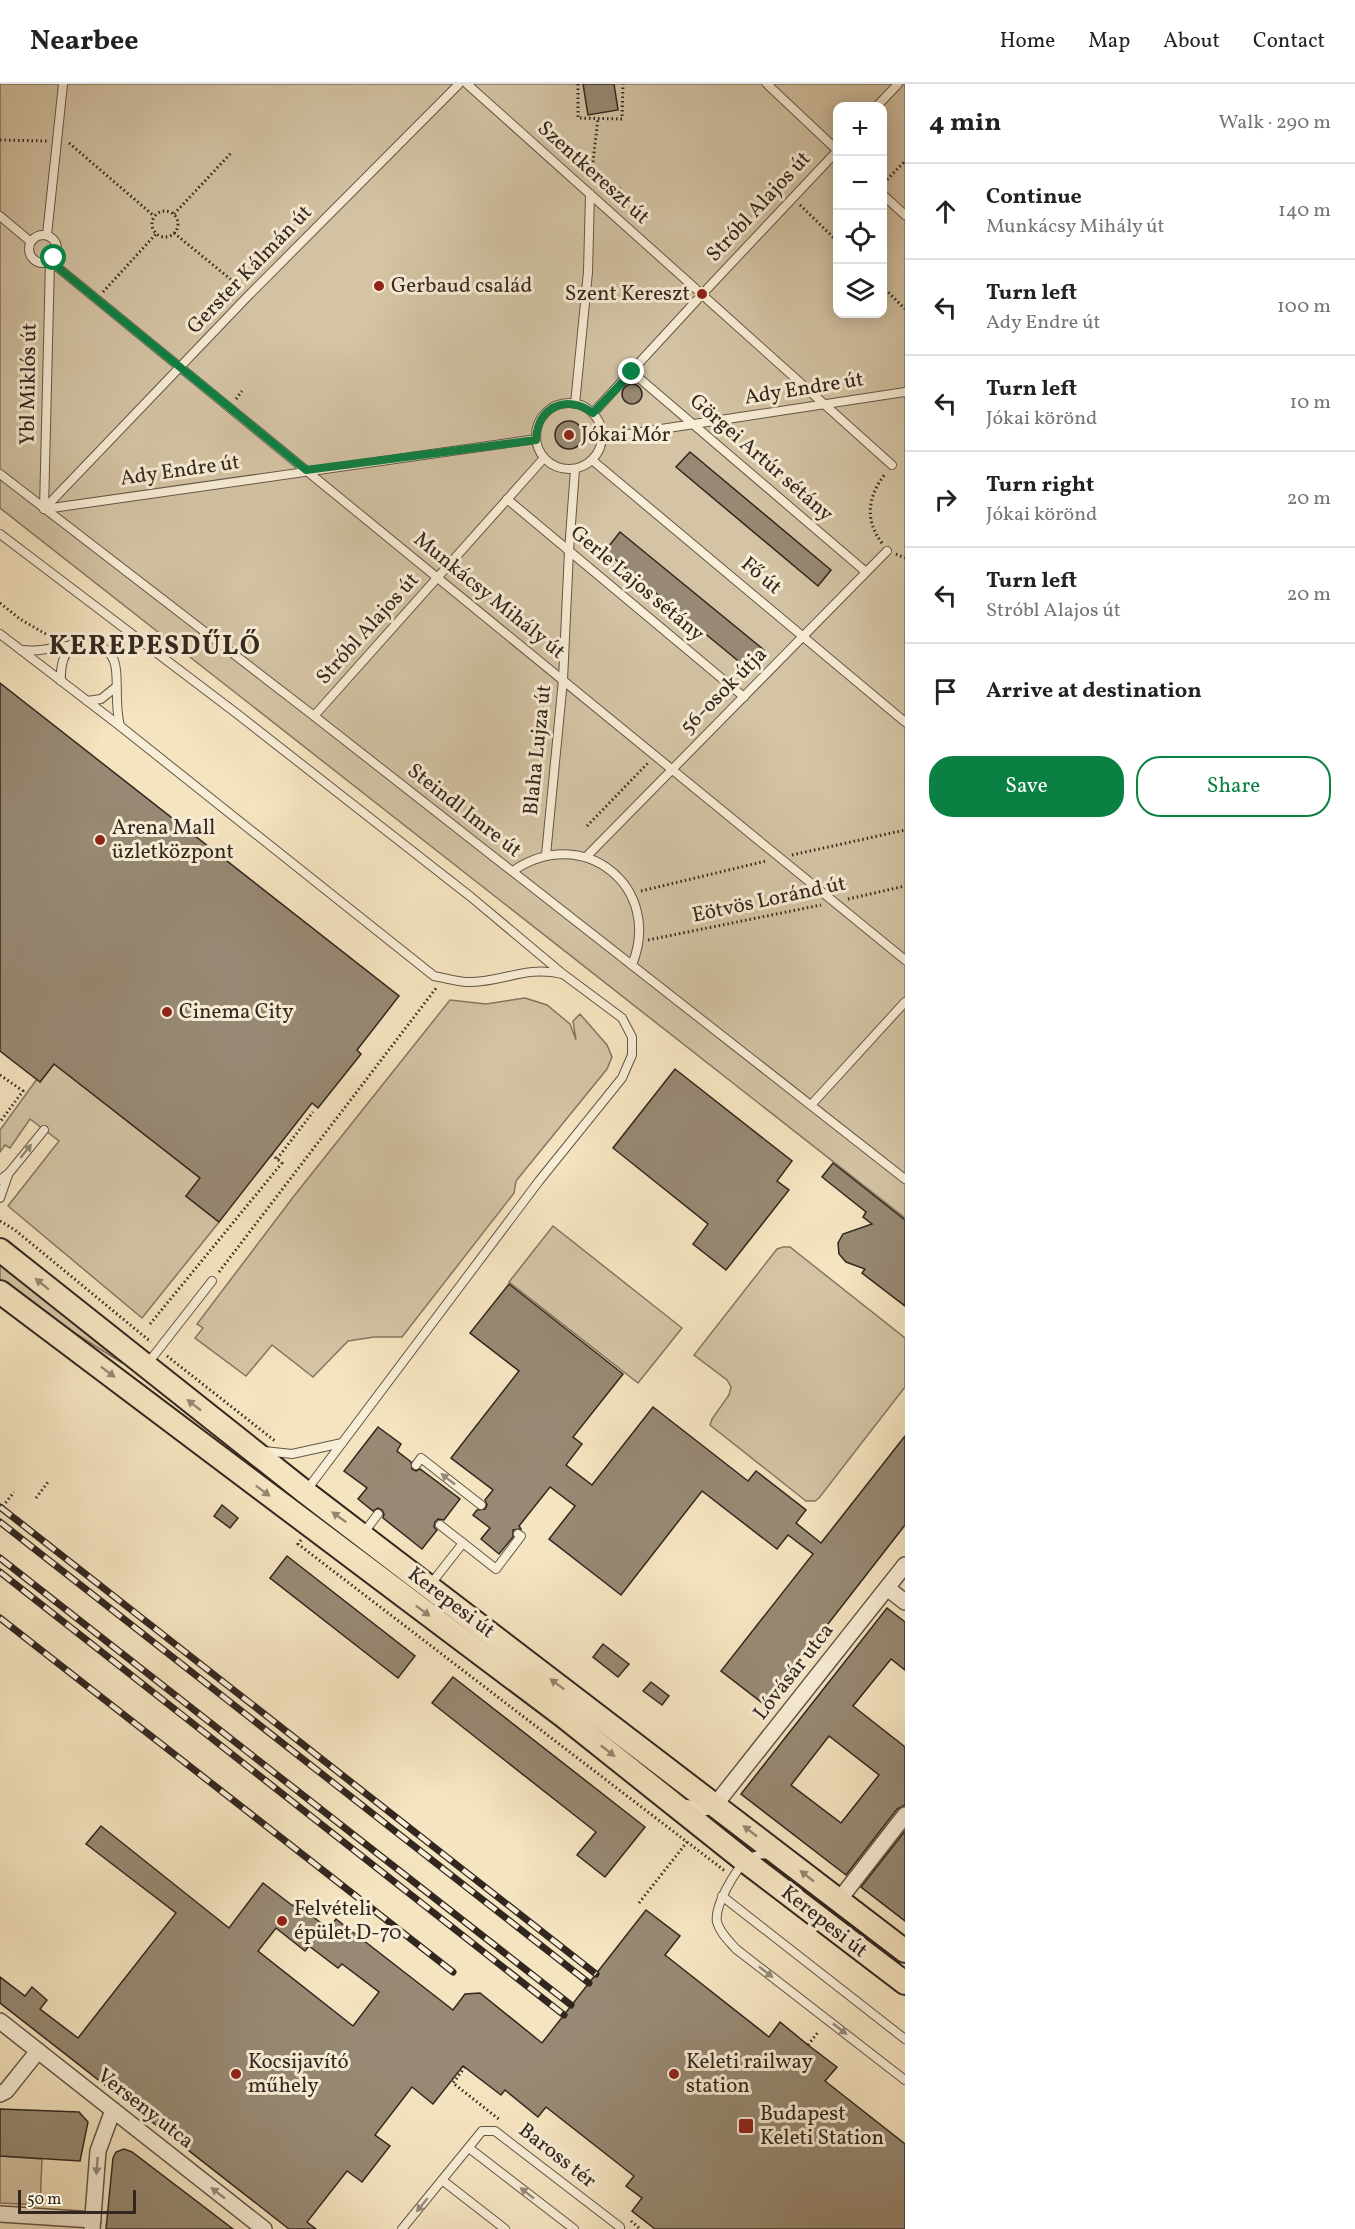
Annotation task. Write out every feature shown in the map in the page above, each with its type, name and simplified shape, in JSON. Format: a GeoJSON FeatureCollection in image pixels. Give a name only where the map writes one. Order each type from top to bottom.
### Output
{"type":"FeatureCollection","features":[{"type":"Feature","properties":{"kind":"main road","name":"Kerepesi út"},"geometry":{"type":"LineString","coordinates":[[0,1250],[305,1492],[905,1951]]}},
{"type":"Feature","properties":{"kind":"main road","name":"Kerepesi út"},"geometry":{"type":"LineString","coordinates":[[0,1292],[562,1715],[679,1807],[740,1869],[905,1983]]}},
{"type":"Feature","properties":{"kind":"street","name":"Lóvásár utca"},"geometry":{"type":"LineString","coordinates":[[715,1805],[905,1565]]}},
{"type":"Feature","properties":{"kind":"street"},"geometry":{"type":"LineString","coordinates":[[887,1588],[905,1602]]}},
{"type":"Feature","properties":{"kind":"street"},"geometry":{"type":"LineString","coordinates":[[679,1807],[700,1809],[715,1805]]}},
{"type":"Feature","properties":{"kind":"street"},"geometry":{"type":"LineString","coordinates":[[839,1900],[905,1815]]}},
{"type":"Feature","properties":{"kind":"street","name":"Verseny utca"},"geometry":{"type":"LineString","coordinates":[[0,2021],[264,2229]]}},
{"type":"Feature","properties":{"kind":"street"},"geometry":{"type":"LineString","coordinates":[[0,2094],[6,2091],[38,2050]]}},
{"type":"Feature","properties":{"kind":"street"},"geometry":{"type":"LineString","coordinates":[[0,2214],[93,2225],[98,2151],[113,2110]]}},
{"type":"Feature","properties":{"kind":"lane"},"geometry":{"type":"LineString","coordinates":[[46,235],[63,84]]}},
{"type":"Feature","properties":{"kind":"lane","name":"Gerster Kálmán út"},"geometry":{"type":"LineString","coordinates":[[44,509],[248,296],[459,84]]}},
{"type":"Feature","properties":{"kind":"lane","name":"Szentkereszt út"},"geometry":{"type":"LineString","coordinates":[[467,84],[696,289]]}},
{"type":"Feature","properties":{"kind":"lane"},"geometry":{"type":"LineString","coordinates":[[766,84],[833,146]]}},
{"type":"Feature","properties":{"kind":"lane"},"geometry":{"type":"LineString","coordinates":[[881,102],[898,84]]}},
{"type":"Feature","properties":{"kind":"lane","name":"Stróbl Alajos út"},"geometry":{"type":"LineString","coordinates":[[707,289],[833,154]]}},
{"type":"Feature","properties":{"kind":"lane"},"geometry":{"type":"LineString","coordinates":[[575,404],[588,272],[590,194]]}},
{"type":"Feature","properties":{"kind":"lane"},"geometry":{"type":"LineString","coordinates":[[887,199],[905,215]]}},
{"type":"Feature","properties":{"kind":"lane","name":"Munkácsy Mihály út"},"geometry":{"type":"LineString","coordinates":[[0,216],[31,242],[29,251],[33,259],[42,262],[50,261],[905,960]]}},
{"type":"Feature","properties":{"kind":"lane"},"geometry":{"type":"LineString","coordinates":[[31,242],[38,236],[46,235],[56,244],[56,254],[50,261]]}},
{"type":"Feature","properties":{"kind":"lane","name":"Ybl Miklós út"},"geometry":{"type":"LineString","coordinates":[[44,509],[50,261]]}},
{"type":"Feature","properties":{"kind":"lane"},"geometry":{"type":"LineString","coordinates":[[700,287],[707,289],[709,295],[706,299],[697,300],[696,289],[700,287]]}},
{"type":"Feature","properties":{"kind":"lane"},"geometry":{"type":"LineString","coordinates":[[706,299],[892,465]]}},
{"type":"Feature","properties":{"kind":"lane"},"geometry":{"type":"LineString","coordinates":[[593,413],[697,300]]}},
{"type":"Feature","properties":{"kind":"lane","name":"Görgei Artúr sétány"},"geometry":{"type":"LineString","coordinates":[[632,372],[866,572]]}},
{"type":"Feature","properties":{"kind":"lane","name":"Ady Endre út"},"geometry":{"type":"LineString","coordinates":[[602,438],[905,392]]}},
{"type":"Feature","properties":{"kind":"lane"},"geometry":{"type":"LineString","coordinates":[[575,404],[593,413],[598,421],[602,438],[601,446],[592,460],[575,469],[558,467],[544,458],[536,440],[539,423],[550,409],[558,405],[575,404]]}},
{"type":"Feature","properties":{"kind":"lane","name":"Ady Endre út"},"geometry":{"type":"LineString","coordinates":[[44,509],[306,470],[536,440]]}},
{"type":"Feature","properties":{"kind":"lane","name":"Stróbl Alajos út"},"geometry":{"type":"LineString","coordinates":[[314,716],[544,458]]}},
{"type":"Feature","properties":{"kind":"lane","name":"Fő út"},"geometry":{"type":"LineString","coordinates":[[592,460],[804,635],[905,722]]}},
{"type":"Feature","properties":{"kind":"lane","name":"Blaha Lujza út"},"geometry":{"type":"LineString","coordinates":[[546,855],[563,680],[575,469]]}},
{"type":"Feature","properties":{"kind":"lane","name":"Steindl Imre út"},"geometry":{"type":"LineString","coordinates":[[0,474],[314,716],[905,1179]]}},
{"type":"Feature","properties":{"kind":"lane","name":"Gerle Lajos sétány"},"geometry":{"type":"LineString","coordinates":[[507,499],[744,697]]}},
{"type":"Feature","properties":{"kind":"lane"},"geometry":{"type":"LineString","coordinates":[[0,534],[236,713],[440,872],[563,974],[622,1018],[632,1037],[632,1055],[622,1078],[539,1180],[305,1492]]}},
{"type":"Feature","properties":{"kind":"lane","name":"56-osok útja"},"geometry":{"type":"LineString","coordinates":[[586,857],[887,550]]}},
{"type":"Feature","properties":{"kind":"lane"},"geometry":{"type":"LineString","coordinates":[[0,634],[120,726],[434,976],[467,982],[527,971],[545,970],[563,974]]}},
{"type":"Feature","properties":{"kind":"lane"},"geometry":{"type":"LineString","coordinates":[[61,681],[60,670],[72,644]]}},
{"type":"Feature","properties":{"kind":"lane"},"geometry":{"type":"LineString","coordinates":[[21,650],[39,651],[72,644],[92,644],[109,654],[116,667],[117,713],[120,726]]}},
{"type":"Feature","properties":{"kind":"lane"},"geometry":{"type":"LineString","coordinates":[[87,701],[100,699],[116,687]]}},
{"type":"Feature","properties":{"kind":"lane"},"geometry":{"type":"LineString","coordinates":[[513,872],[523,864],[546,855],[566,854],[586,857],[607,868],[631,894],[639,917],[639,942],[632,965]]}},
{"type":"Feature","properties":{"kind":"lane"},"geometry":{"type":"LineString","coordinates":[[812,1105],[905,1002]]}},
{"type":"Feature","properties":{"kind":"lane"},"geometry":{"type":"LineString","coordinates":[[0,1180],[9,1173],[44,1130]]}},
{"type":"Feature","properties":{"kind":"lane"},"geometry":{"type":"LineString","coordinates":[[0,1198],[9,1173]]}},
{"type":"Feature","properties":{"kind":"lane"},"geometry":{"type":"LineString","coordinates":[[145,1366],[212,1281]]}},
{"type":"Feature","properties":{"kind":"lane"},"geometry":{"type":"LineString","coordinates":[[241,1441],[262,1450],[282,1454],[309,1451],[342,1443]]}},
{"type":"Feature","properties":{"kind":"lane"},"geometry":{"type":"LineString","coordinates":[[416,1465],[421,1458],[481,1505]]}},
{"type":"Feature","properties":{"kind":"lane"},"geometry":{"type":"LineString","coordinates":[[362,1535],[378,1514]]}},
{"type":"Feature","properties":{"kind":"lane"},"geometry":{"type":"LineString","coordinates":[[440,1525],[496,1569],[520,1535]]}},
{"type":"Feature","properties":{"kind":"lane"},"geometry":{"type":"LineString","coordinates":[[429,1587],[463,1543]]}},
{"type":"Feature","properties":{"kind":"lane"},"geometry":{"type":"LineString","coordinates":[[785,1858],[762,1854],[740,1869],[722,1896],[717,1913],[717,1923],[721,1932],[736,1949],[905,2080]]}},
{"type":"Feature","properties":{"kind":"lane"},"geometry":{"type":"LineString","coordinates":[[722,1896],[905,2039]]}},
{"type":"Feature","properties":{"kind":"lane","name":"Baross tér"},"geometry":{"type":"LineString","coordinates":[[402,2229],[482,2131],[495,2131],[620,2229]]}},
{"type":"Feature","properties":{"kind":"lane"},"geometry":{"type":"LineString","coordinates":[[469,2148],[574,2229]]}},
{"type":"Feature","properties":{"kind":"lane"},"geometry":{"type":"LineString","coordinates":[[442,2180],[505,2229]]}},
{"type":"Feature","properties":{"kind":"path"},"geometry":{"type":"LineString","coordinates":[[578,84],[578,118],[622,119],[623,84]]}},
{"type":"Feature","properties":{"kind":"path"},"geometry":{"type":"LineString","coordinates":[[590,194],[598,118]]}},
{"type":"Feature","properties":{"kind":"path"},"geometry":{"type":"LineString","coordinates":[[0,140],[68,142],[154,216]]}},
{"type":"Feature","properties":{"kind":"path"},"geometry":{"type":"LineString","coordinates":[[174,214],[232,152]]}},
{"type":"Feature","properties":{"kind":"path"},"geometry":{"type":"LineString","coordinates":[[887,180],[905,161]]}},
{"type":"Feature","properties":{"kind":"path"},"geometry":{"type":"LineString","coordinates":[[792,197],[833,238]]}},
{"type":"Feature","properties":{"kind":"path"},"geometry":{"type":"LineString","coordinates":[[165,210],[174,214],[178,225],[174,233],[167,237],[156,234],[151,225],[154,216],[165,210]]}},
{"type":"Feature","properties":{"kind":"path"},"geometry":{"type":"LineString","coordinates":[[174,233],[248,296]]}},
{"type":"Feature","properties":{"kind":"path"},"geometry":{"type":"LineString","coordinates":[[97,299],[156,234]]}},
{"type":"Feature","properties":{"kind":"path"},"geometry":{"type":"LineString","coordinates":[[887,291],[905,309]]}},
{"type":"Feature","properties":{"kind":"path"},"geometry":{"type":"LineString","coordinates":[[892,465],[876,486],[869,508],[872,526],[887,550],[905,558]]}},
{"type":"Feature","properties":{"kind":"path"},"geometry":{"type":"LineString","coordinates":[[0,603],[20,619],[55,639],[58,647]]}},
{"type":"Feature","properties":{"kind":"path"},"geometry":{"type":"LineString","coordinates":[[587,826],[655,756]]}},
{"type":"Feature","properties":{"kind":"path","name":"Eötvös Loránd út"},"geometry":{"type":"LineString","coordinates":[[639,942],[834,903],[905,886]]}},
{"type":"Feature","properties":{"kind":"path"},"geometry":{"type":"LineString","coordinates":[[212,1281],[444,978]]}},
{"type":"Feature","properties":{"kind":"path"},"geometry":{"type":"LineString","coordinates":[[0,1075],[23,1091],[0,1122]]}},
{"type":"Feature","properties":{"kind":"path"},"geometry":{"type":"LineString","coordinates":[[277,1159],[313,1112]]}},
{"type":"Feature","properties":{"kind":"path"},"geometry":{"type":"LineString","coordinates":[[150,1324],[282,1163],[272,1155]]}},
{"type":"Feature","properties":{"kind":"path"},"geometry":{"type":"LineString","coordinates":[[36,1498],[48,1482]]}},
{"type":"Feature","properties":{"kind":"path"},"geometry":{"type":"LineString","coordinates":[[0,1509],[14,1492]]}},
{"type":"Feature","properties":{"kind":"path"},"geometry":{"type":"LineString","coordinates":[[298,1544],[687,1842],[740,1869]]}},
{"type":"Feature","properties":{"kind":"path"},"geometry":{"type":"LineString","coordinates":[[639,1904],[687,1842]]}},
{"type":"Feature","properties":{"kind":"path"},"geometry":{"type":"LineString","coordinates":[[808,2045],[819,2031]]}},
{"type":"Feature","properties":{"kind":"path"},"geometry":{"type":"LineString","coordinates":[[465,2067],[453,2083],[508,2126]]}},
{"type":"Feature","properties":{"kind":"shaded area"},"geometry":{"type":"Polygon","coordinates":[[[0,84],[905,84],[905,1218],[0,508],[0,84]]]}},
{"type":"Feature","properties":{"kind":"shaded area"},"geometry":{"type":"Polygon","coordinates":[[[525,998],[547,1005],[570,1024],[576,1040],[573,1021],[580,1014],[607,1045],[612,1057],[607,1069],[516,1181],[514,1193],[402,1337],[374,1337],[348,1341],[313,1377],[272,1345],[246,1376],[195,1338],[203,1328],[197,1324],[294,1196],[450,1000],[486,1004],[525,998]]]}},
{"type":"Feature","properties":{"kind":"shaded area"},"geometry":{"type":"Polygon","coordinates":[[[54,1064],[200,1178],[186,1196],[219,1222],[142,1318],[8,1206],[59,1141],[30,1119],[10,1148],[5,1145],[0,1152],[0,1130],[37,1079],[40,1082],[54,1064]]]}},
{"type":"Feature","properties":{"kind":"shaded area"},"geometry":{"type":"Polygon","coordinates":[[[553,1226],[682,1328],[638,1383],[509,1282],[553,1226]]]}},
{"type":"Feature","properties":{"kind":"shaded area"},"geometry":{"type":"Polygon","coordinates":[[[790,1247],[905,1338],[905,1387],[815,1501],[806,1501],[710,1425],[729,1395],[731,1387],[727,1380],[694,1355],[777,1249],[790,1247]]]}},
{"type":"Feature","properties":{"kind":"shaded area"},"geometry":{"type":"Polygon","coordinates":[[[0,1264],[122,1363],[48,1316],[0,1280],[0,1264]]]}},
{"type":"Feature","properties":{"kind":"shaded area"},"geometry":{"type":"Polygon","coordinates":[[[0,2156],[42,2159],[40,2205],[0,2203],[0,2156]]]}},
{"type":"Feature","properties":{"kind":"building"},"geometry":{"type":"Polygon","coordinates":[[[583,84],[614,84],[618,110],[588,115],[583,84]]]}},
{"type":"Feature","properties":{"kind":"building"},"geometry":{"type":"Polygon","coordinates":[[[632,384],[639,387],[642,394],[639,401],[632,404],[625,401],[622,394],[625,387],[632,384]]]}},
{"type":"Feature","properties":{"kind":"building","name":"Jókai Mór"},"geometry":{"type":"Polygon","coordinates":[[[569,421],[579,425],[583,435],[579,445],[569,449],[559,445],[555,435],[559,425],[569,421]]]}},
{"type":"Feature","properties":{"kind":"building"},"geometry":{"type":"Polygon","coordinates":[[[690,452],[831,570],[818,586],[676,467],[690,452]]]}},
{"type":"Feature","properties":{"kind":"building"},"geometry":{"type":"Polygon","coordinates":[[[620,532],[764,650],[748,669],[605,551],[620,532]]]}},
{"type":"Feature","properties":{"kind":"building","name":"Arena Mall üzletközpont"},"geometry":{"type":"Polygon","coordinates":[[[0,683],[399,996],[357,1050],[361,1054],[318,1108],[312,1103],[219,1222],[186,1196],[200,1178],[54,1064],[40,1082],[0,1051],[0,683]]]}},
{"type":"Feature","properties":{"kind":"building"},"geometry":{"type":"Polygon","coordinates":[[[675,1069],[792,1161],[777,1181],[789,1190],[726,1270],[693,1244],[708,1224],[613,1148],[675,1069]]]}},
{"type":"Feature","properties":{"kind":"building"},"geometry":{"type":"Polygon","coordinates":[[[833,1163],[905,1220],[905,1306],[862,1273],[865,1269],[846,1262],[839,1254],[838,1243],[843,1234],[872,1224],[863,1217],[866,1212],[822,1177],[833,1163]]]}},
{"type":"Feature","properties":{"kind":"building"},"geometry":{"type":"Polygon","coordinates":[[[509,1284],[623,1374],[573,1437],[582,1444],[566,1465],[592,1485],[653,1407],[748,1481],[756,1471],[806,1510],[796,1523],[821,1543],[905,1436],[905,1525],[765,1705],[721,1671],[813,1554],[788,1535],[777,1549],[702,1491],[621,1595],[549,1539],[575,1506],[550,1487],[519,1526],[521,1529],[513,1530],[513,1537],[499,1554],[481,1539],[490,1528],[473,1515],[477,1510],[485,1509],[487,1505],[485,1500],[493,1490],[451,1458],[519,1371],[470,1333],[509,1284]]]}},
{"type":"Feature","properties":{"kind":"building"},"geometry":{"type":"Polygon","coordinates":[[[378,1427],[401,1444],[397,1451],[411,1462],[412,1469],[416,1471],[420,1469],[460,1499],[444,1520],[438,1519],[435,1522],[434,1527],[437,1530],[422,1549],[383,1518],[382,1510],[378,1508],[373,1511],[358,1499],[367,1488],[344,1471],[378,1427]]]}},
{"type":"Feature","properties":{"kind":"building"},"geometry":{"type":"Polygon","coordinates":[[[222,1505],[238,1518],[230,1528],[214,1516],[222,1505]]]}},
{"type":"Feature","properties":{"kind":"building"},"geometry":{"type":"Polygon","coordinates":[[[287,1556],[415,1656],[398,1678],[270,1578],[287,1556]]]}},
{"type":"Feature","properties":{"kind":"building"},"geometry":{"type":"Polygon","coordinates":[[[887,1608],[905,1622],[905,1670],[891,1659],[853,1706],[905,1747],[905,1805],[897,1809],[846,1875],[741,1794],[887,1608]],[[829,1736],[791,1785],[841,1823],[879,1775],[829,1736]]]}},
{"type":"Feature","properties":{"kind":"building"},"geometry":{"type":"Polygon","coordinates":[[[603,1644],[629,1664],[618,1677],[593,1657],[603,1644]]]}},
{"type":"Feature","properties":{"kind":"building"},"geometry":{"type":"Polygon","coordinates":[[[453,1677],[645,1827],[605,1877],[577,1855],[596,1832],[432,1703],[453,1677]]]}},
{"type":"Feature","properties":{"kind":"building"},"geometry":{"type":"Polygon","coordinates":[[[651,1682],[669,1696],[662,1705],[643,1691],[651,1682]]]}},
{"type":"Feature","properties":{"kind":"building"},"geometry":{"type":"Polygon","coordinates":[[[101,1826],[229,1928],[263,1883],[293,1906],[295,1903],[329,1929],[336,1919],[453,2010],[465,1994],[480,1993],[542,2043],[646,1910],[680,1936],[665,1955],[769,2037],[780,2022],[837,2067],[825,2081],[905,2144],[905,2229],[655,2229],[632,2211],[642,2198],[626,2186],[634,2176],[546,2107],[538,2117],[505,2090],[501,2095],[463,2066],[433,2104],[412,2087],[375,2135],[390,2146],[362,2182],[347,2171],[307,2222],[316,2229],[289,2229],[0,2003],[0,1977],[25,1996],[32,1987],[47,2000],[40,2009],[78,2038],[176,1913],[86,1844],[101,1826]],[[276,1928],[258,1951],[353,2026],[379,1992],[342,1964],[338,1968],[309,1946],[305,1951],[276,1928]]]}},
{"type":"Feature","properties":{"kind":"building"},"geometry":{"type":"Polygon","coordinates":[[[905,1831],[905,1921],[861,1887],[905,1831]]]}},
{"type":"Feature","properties":{"kind":"building"},"geometry":{"type":"Polygon","coordinates":[[[0,2109],[79,2112],[88,2122],[80,2161],[0,2156],[0,2109]]]}},
{"type":"Feature","properties":{"kind":"building"},"geometry":{"type":"Polygon","coordinates":[[[124,2149],[132,2152],[233,2229],[106,2229],[113,2158],[116,2152],[124,2149]]]}},
{"type":"Feature","properties":{"kind":"railway"},"geometry":{"type":"LineString","coordinates":[[0,1507],[596,1974]]}},
{"type":"Feature","properties":{"kind":"railway"},"geometry":{"type":"LineString","coordinates":[[0,1522],[589,1983]]}},
{"type":"Feature","properties":{"kind":"railway"},"geometry":{"type":"LineString","coordinates":[[0,1558],[571,2005]]}},
{"type":"Feature","properties":{"kind":"railway"},"geometry":{"type":"LineString","coordinates":[[0,1572],[564,2015]]}},
{"type":"Feature","properties":{"kind":"railway"},"geometry":{"type":"LineString","coordinates":[[0,1618],[453,1972]]}},
{"type":"Feature","properties":{"kind":"place","name":"Gerbaud család"},"geometry":{"type":"Point","coordinates":[379,286]}},
{"type":"Feature","properties":{"kind":"place","name":"Szent Kereszt"},"geometry":{"type":"Point","coordinates":[702,294]}},
{"type":"Feature","properties":{"kind":"place","name":"Jókai Mór"},"geometry":{"type":"Point","coordinates":[569,435]}},
{"type":"Feature","properties":{"kind":"place","name":"Arena Mall üzletközpont"},"geometry":{"type":"Point","coordinates":[100,840]}},
{"type":"Feature","properties":{"kind":"place","name":"Cinema City"},"geometry":{"type":"Point","coordinates":[167,1012]}},
{"type":"Feature","properties":{"kind":"place","name":"Felvételi épület D-70"},"geometry":{"type":"Point","coordinates":[282,1921]}},
{"type":"Feature","properties":{"kind":"place","name":"Kocsijavító műhely"},"geometry":{"type":"Point","coordinates":[236,2074]}},
{"type":"Feature","properties":{"kind":"place","name":"Keleti railway station"},"geometry":{"type":"Point","coordinates":[674,2074]}},
{"type":"Feature","properties":{"kind":"place","name":"Budapest Keleti Station"},"geometry":{"type":"Point","coordinates":[746,2126]}},
{"type":"Feature","properties":{"kind":"district","name":"KEREPESDŰLŐ"},"geometry":{"type":"Point","coordinates":[155,647]}},
{"type":"Feature","properties":{"kind":"route"},"geometry":{"type":"LineString","coordinates":[[54,258],[50,261],[306,470],[536,440],[539,423],[550,409],[566,403],[585,407],[593,413],[632,372]]}}]}
